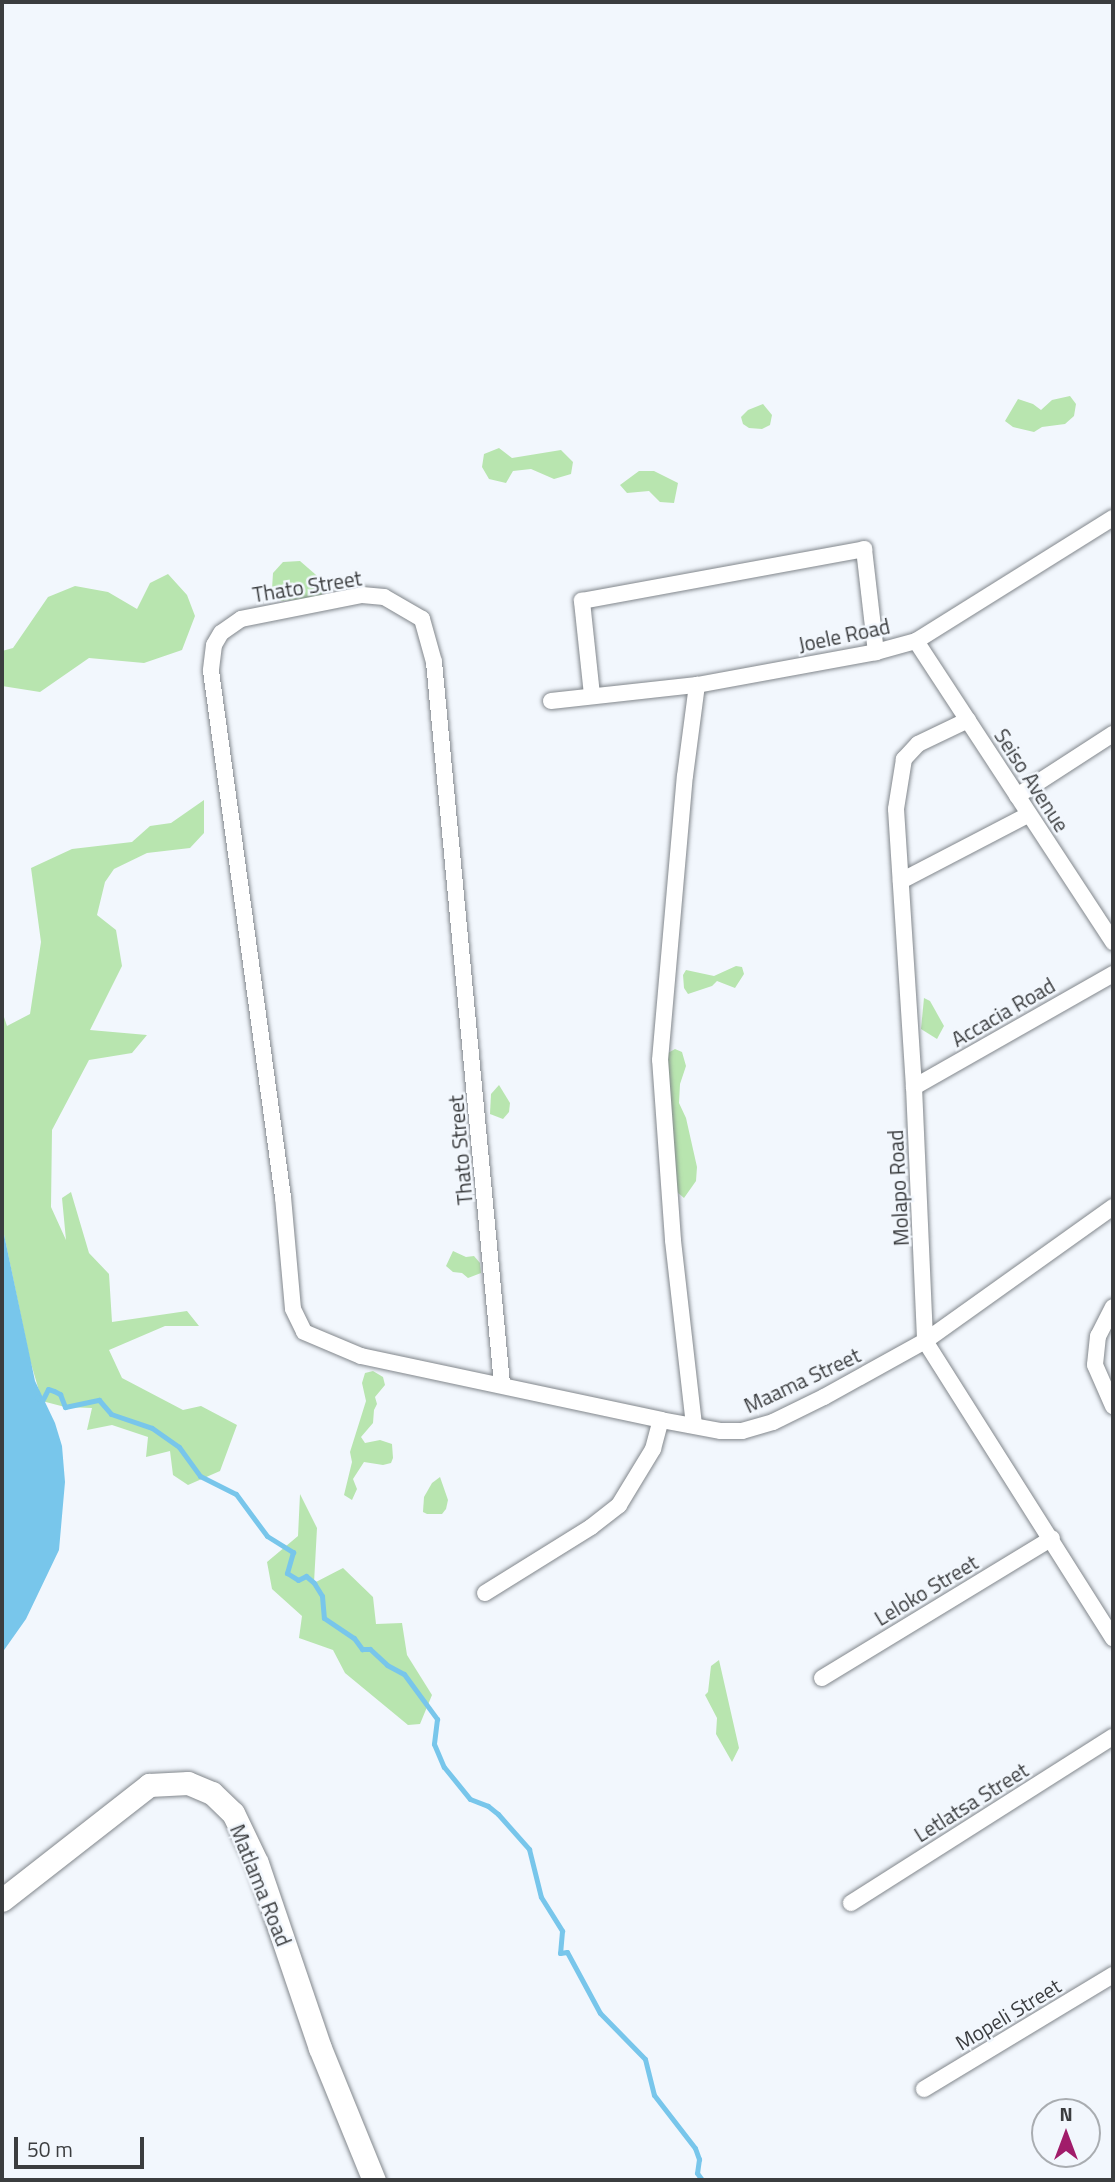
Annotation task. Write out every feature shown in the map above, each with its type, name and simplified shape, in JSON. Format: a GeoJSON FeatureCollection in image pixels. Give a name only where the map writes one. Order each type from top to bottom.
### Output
{"type":"FeatureCollection","features":[{"type":"Feature","properties":{"kind":"street","name":"Joele Road"},"geometry":{"type":"LineString","coordinates":[[551,701],[697,685],[876,652],[916,641],[1113,518]]}},
{"type":"Feature","properties":{"kind":"street"},"geometry":{"type":"LineString","coordinates":[[592,695],[582,601],[864,549],[876,652]]}},
{"type":"Feature","properties":{"kind":"street","name":"Thato Street"},"geometry":{"type":"LineString","coordinates":[[304,1332],[293,1309],[281,1185],[211,671],[215,645],[221,633],[241,619],[362,595],[384,597],[422,619],[434,662],[502,1384]]}},
{"type":"Feature","properties":{"kind":"street","name":"Seiso Avenue"},"geometry":{"type":"LineString","coordinates":[[916,641],[1113,942]]}},
{"type":"Feature","properties":{"kind":"street"},"geometry":{"type":"LineString","coordinates":[[694,1425],[672,1227],[660,1060],[685,776],[697,685]]}},
{"type":"Feature","properties":{"kind":"street","name":"Molapo Road"},"geometry":{"type":"LineString","coordinates":[[925,1341],[914,1087],[896,809],[904,759],[918,744],[968,720]]}},
{"type":"Feature","properties":{"kind":"street"},"geometry":{"type":"LineString","coordinates":[[1017,796],[1113,734]]}},
{"type":"Feature","properties":{"kind":"street"},"geometry":{"type":"LineString","coordinates":[[901,881],[1028,814]]}},
{"type":"Feature","properties":{"kind":"street","name":"Accacia Road"},"geometry":{"type":"LineString","coordinates":[[914,1087],[1113,974]]}},
{"type":"Feature","properties":{"kind":"street","name":"Maama Street"},"geometry":{"type":"LineString","coordinates":[[304,1332],[361,1356],[661,1420],[721,1431],[742,1431],[773,1422],[925,1341],[1113,1208]]}},
{"type":"Feature","properties":{"kind":"street"},"geometry":{"type":"LineString","coordinates":[[1113,1307],[1098,1336],[1095,1365],[1113,1406]]}},
{"type":"Feature","properties":{"kind":"street"},"geometry":{"type":"LineString","coordinates":[[925,1341],[1113,1638]]}},
{"type":"Feature","properties":{"kind":"street"},"geometry":{"type":"LineString","coordinates":[[485,1593],[591,1527],[619,1505],[653,1449],[661,1420]]}},
{"type":"Feature","properties":{"kind":"street","name":"Leloko Street"},"geometry":{"type":"LineString","coordinates":[[822,1678],[1052,1538]]}},
{"type":"Feature","properties":{"kind":"street","name":"Letlatsa Street"},"geometry":{"type":"LineString","coordinates":[[851,1903],[1113,1737]]}},
{"type":"Feature","properties":{"kind":"street","name":"Matlama Road"},"geometry":{"type":"LineString","coordinates":[[2,1900],[149,1785],[188,1783],[212,1793],[233,1813],[257,1863],[320,2048],[374,2180]]}},
{"type":"Feature","properties":{"kind":"street","name":"Mopeli Street"},"geometry":{"type":"LineString","coordinates":[[925,2089],[1113,1975]]}},
{"type":"Feature","properties":{"kind":"green space"},"geometry":{"type":"Polygon","coordinates":[[[1070,396],[1076,404],[1074,416],[1065,424],[1042,427],[1034,432],[1013,427],[1005,421],[1018,399],[1041,410],[1052,400],[1070,396]]]}},
{"type":"Feature","properties":{"kind":"green space"},"geometry":{"type":"Polygon","coordinates":[[[763,404],[772,415],[770,425],[762,429],[749,428],[743,424],[741,417],[748,410],[763,404]]]}},
{"type":"Feature","properties":{"kind":"green space"},"geometry":{"type":"Polygon","coordinates":[[[499,448],[512,458],[561,450],[573,462],[571,474],[554,479],[531,469],[513,471],[506,483],[489,479],[482,467],[484,454],[499,448]]]}},
{"type":"Feature","properties":{"kind":"green space"},"geometry":{"type":"Polygon","coordinates":[[[639,471],[654,471],[678,483],[674,503],[660,502],[649,491],[627,493],[620,485],[639,471]]]}},
{"type":"Feature","properties":{"kind":"green space"},"geometry":{"type":"Polygon","coordinates":[[[300,561],[323,581],[322,594],[320,598],[281,601],[272,589],[273,573],[283,562],[300,561]]]}},
{"type":"Feature","properties":{"kind":"green space"},"geometry":{"type":"Polygon","coordinates":[[[168,574],[187,595],[195,616],[182,650],[144,663],[89,658],[40,692],[2,686],[2,651],[13,648],[48,597],[75,586],[108,592],[137,609],[150,583],[168,574]]]}},
{"type":"Feature","properties":{"kind":"green space"},"geometry":{"type":"Polygon","coordinates":[[[204,800],[204,833],[190,848],[147,853],[114,869],[105,882],[97,915],[116,930],[122,966],[90,1030],[147,1035],[132,1053],[89,1060],[52,1130],[51,1207],[66,1240],[62,1198],[71,1192],[89,1253],[109,1274],[112,1322],[187,1311],[199,1326],[165,1326],[109,1350],[122,1378],[183,1410],[201,1406],[237,1425],[220,1471],[188,1485],[173,1475],[170,1451],[146,1457],[148,1437],[112,1425],[87,1430],[92,1408],[65,1407],[42,1401],[30,1360],[2,1225],[2,1011],[7,1026],[30,1014],[41,942],[31,868],[72,849],[132,842],[150,826],[171,823],[204,800]]]}},
{"type":"Feature","properties":{"kind":"green space"},"geometry":{"type":"Polygon","coordinates":[[[736,966],[742,967],[744,974],[735,988],[717,981],[712,986],[688,994],[684,988],[683,975],[686,970],[714,976],[736,966]]]}},
{"type":"Feature","properties":{"kind":"green space"},"geometry":{"type":"Polygon","coordinates":[[[924,998],[930,1001],[944,1026],[937,1039],[921,1029],[924,998]]]}},
{"type":"Feature","properties":{"kind":"green space"},"geometry":{"type":"Polygon","coordinates":[[[675,1049],[682,1052],[686,1066],[680,1084],[679,1103],[686,1118],[697,1167],[696,1181],[684,1198],[677,1192],[667,1088],[668,1053],[675,1049]]]}},
{"type":"Feature","properties":{"kind":"green space"},"geometry":{"type":"Polygon","coordinates":[[[499,1085],[510,1103],[509,1112],[503,1119],[490,1114],[491,1094],[499,1085]]]}},
{"type":"Feature","properties":{"kind":"green space"},"geometry":{"type":"Polygon","coordinates":[[[453,1251],[466,1257],[474,1256],[480,1263],[481,1273],[468,1278],[462,1273],[453,1272],[446,1266],[453,1251]]]}},
{"type":"Feature","properties":{"kind":"green space"},"geometry":{"type":"Polygon","coordinates":[[[373,1371],[383,1377],[385,1385],[375,1397],[377,1404],[373,1423],[361,1437],[365,1443],[380,1440],[392,1444],[393,1458],[391,1463],[383,1465],[364,1462],[353,1479],[357,1489],[352,1500],[344,1495],[352,1462],[350,1452],[366,1401],[362,1383],[365,1373],[373,1371]]]}},
{"type":"Feature","properties":{"kind":"green space"},"geometry":{"type":"Polygon","coordinates":[[[440,1477],[448,1500],[446,1509],[442,1514],[427,1514],[423,1512],[424,1497],[432,1483],[440,1477]]]}},
{"type":"Feature","properties":{"kind":"green space"},"geometry":{"type":"Polygon","coordinates":[[[300,1494],[317,1528],[314,1583],[343,1568],[373,1597],[376,1624],[402,1623],[407,1655],[432,1695],[420,1724],[408,1725],[345,1673],[333,1650],[299,1638],[302,1616],[272,1589],[267,1562],[298,1536],[300,1494]]]}},
{"type":"Feature","properties":{"kind":"green space"},"geometry":{"type":"Polygon","coordinates":[[[719,1660],[739,1748],[732,1762],[716,1734],[717,1718],[705,1695],[708,1692],[711,1666],[719,1660]]]}},
{"type":"Feature","properties":{"kind":"water"},"geometry":{"type":"Polygon","coordinates":[[[2,1225],[35,1381],[55,1423],[62,1446],[65,1482],[59,1550],[26,1619],[2,1653],[2,1225]]]}},
{"type":"Feature","properties":{"kind":"waterway"},"geometry":{"type":"LineString","coordinates":[[37,1397],[42,1401],[48,1389],[54,1391],[60,1394],[65,1407],[99,1400],[111,1414],[152,1428],[179,1447],[200,1476],[236,1494],[267,1536],[293,1552],[287,1573],[298,1580],[306,1576],[314,1583],[322,1596],[324,1618],[354,1638],[362,1649],[370,1649],[387,1665],[404,1674],[437,1719],[434,1744],[444,1767],[470,1799],[488,1806],[498,1814],[529,1849],[541,1897],[562,1931],[560,1953],[567,1952],[600,2013],[645,2059],[654,2095],[695,2148],[699,2159],[697,2173],[702,2180]]}}]}
